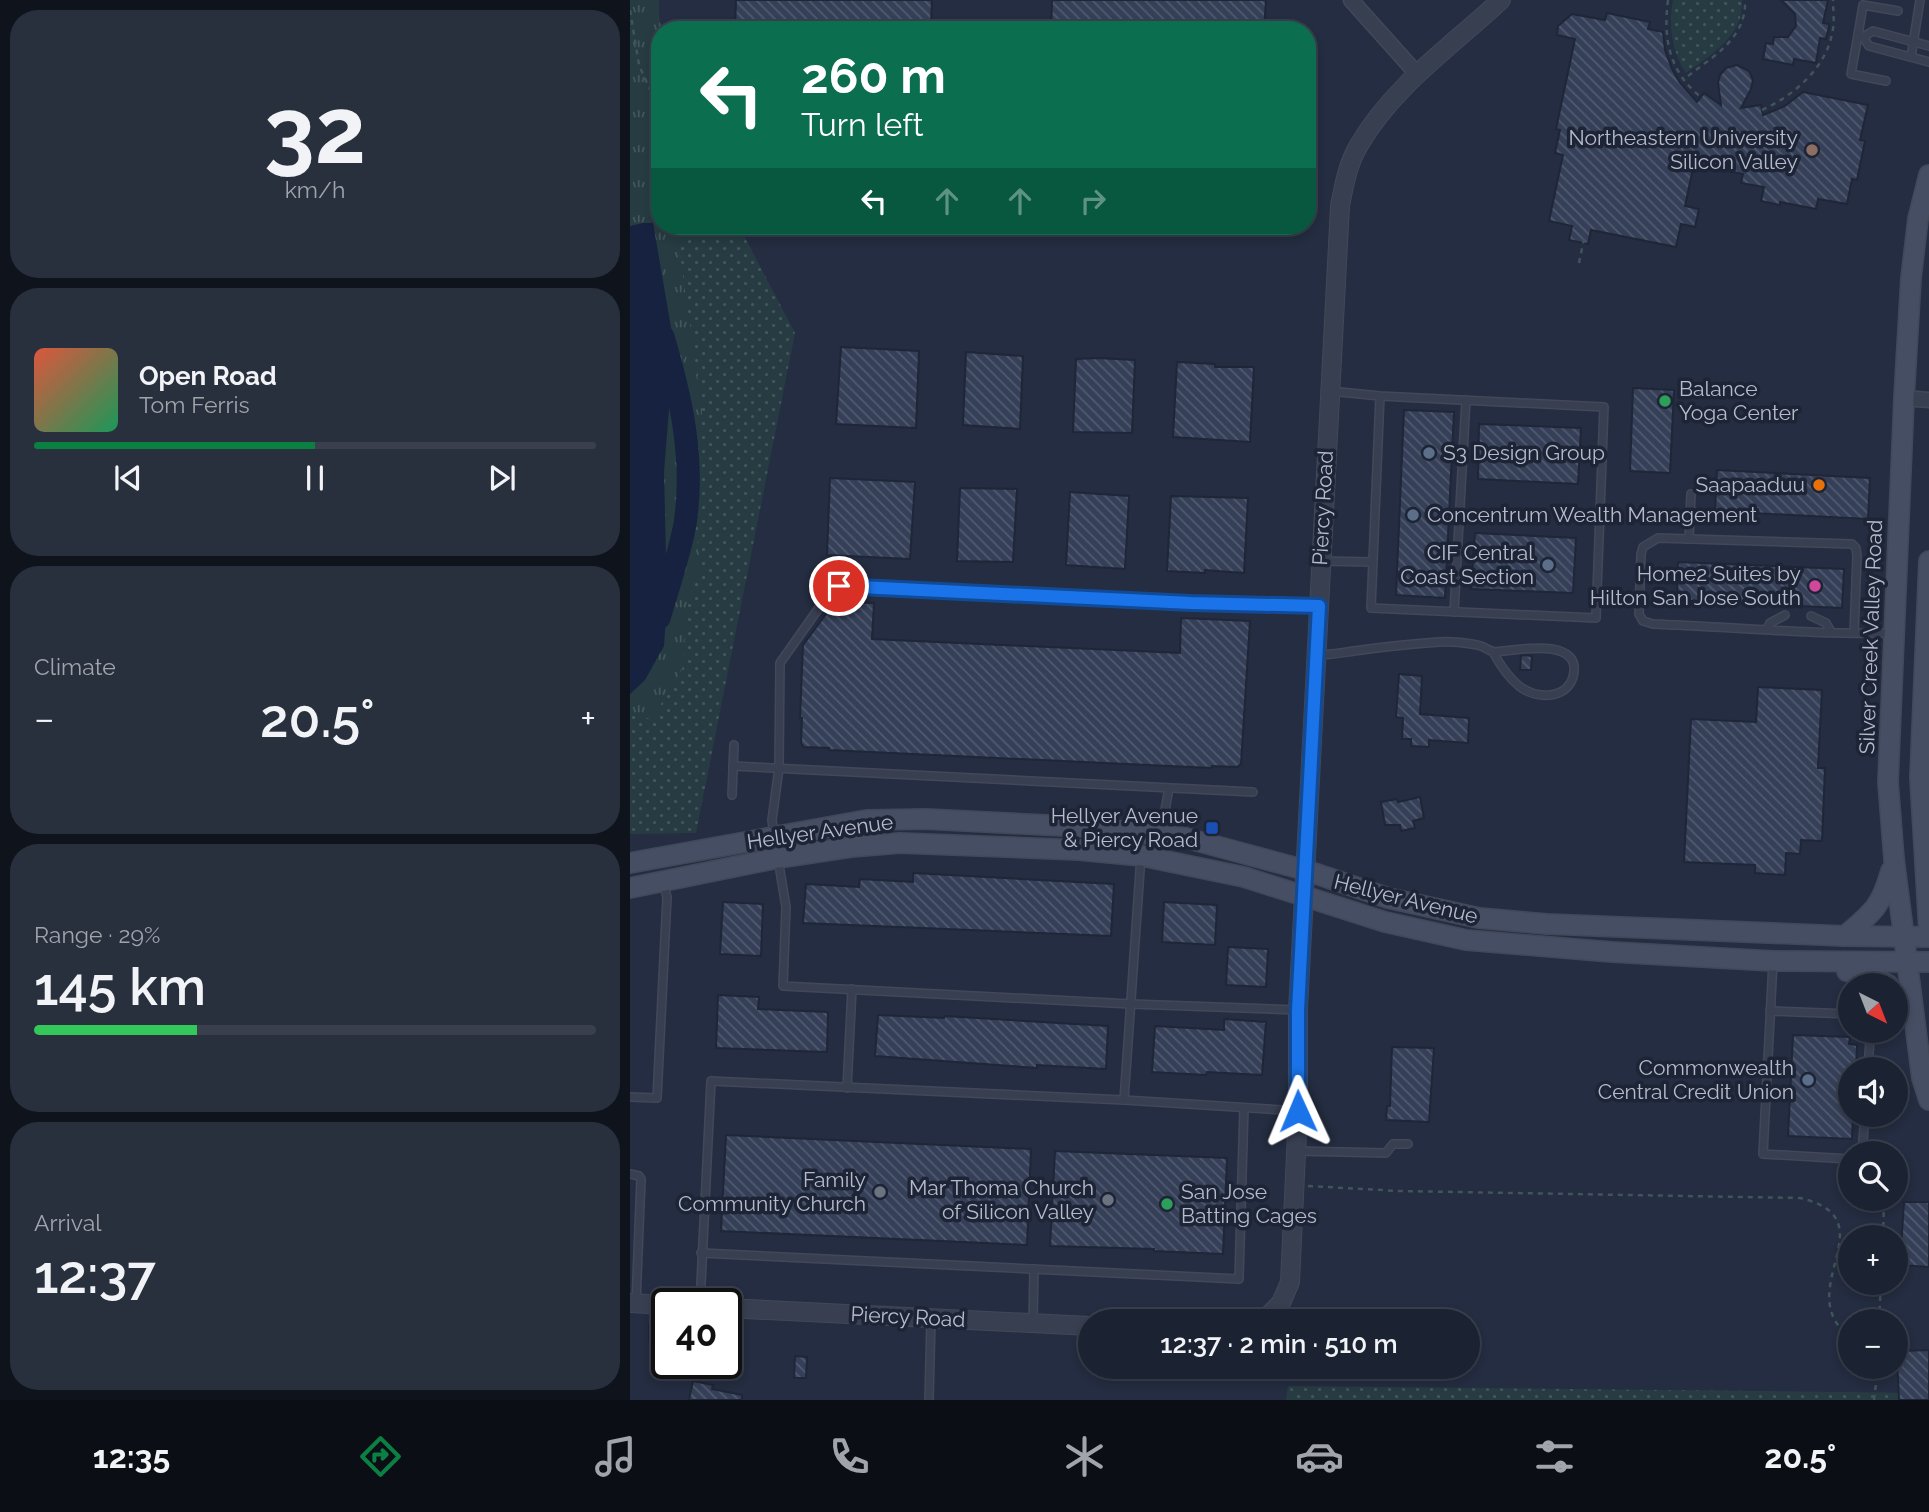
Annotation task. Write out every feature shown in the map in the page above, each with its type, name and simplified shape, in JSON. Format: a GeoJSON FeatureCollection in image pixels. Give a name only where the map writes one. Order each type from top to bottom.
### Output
{"type":"FeatureCollection","features":[{"type":"Feature","properties":{"kind":"main road","name":"Silver Creek Valley Road"},"geometry":{"type":"LineString","coordinates":[[1929,175],[1918,219],[1913,257],[1903,398],[1888,782],[1903,936],[1922,1078],[1929,1100]]}},
{"type":"Feature","properties":{"kind":"main road"},"geometry":{"type":"LineString","coordinates":[[1929,561],[1920,778],[1929,930]]}},
{"type":"Feature","properties":{"kind":"main road","name":"Hellyer Avenue"},"geometry":{"type":"LineString","coordinates":[[630,863],[867,820],[926,819],[1085,827],[1208,843],[1305,870],[1388,898],[1479,918],[1547,924],[1929,937]]}},
{"type":"Feature","properties":{"kind":"main road"},"geometry":{"type":"LineString","coordinates":[[774,835],[778,858]]}},
{"type":"Feature","properties":{"kind":"main road","name":"Hellyer Avenue"},"geometry":{"type":"LineString","coordinates":[[630,888],[778,858],[851,847],[900,844],[1079,850],[1142,856],[1244,877],[1385,922],[1466,940],[1624,953],[1773,961],[1929,962]]}},
{"type":"Feature","properties":{"kind":"main road"},"geometry":{"type":"LineString","coordinates":[[1846,936],[1874,911],[1884,896],[1894,859]]}},
{"type":"Feature","properties":{"kind":"main road"},"geometry":{"type":"LineString","coordinates":[[1773,961],[1862,973]]}},
{"type":"Feature","properties":{"kind":"main road"},"geometry":{"type":"LineString","coordinates":[[1908,1007],[1914,1013]]}},
{"type":"Feature","properties":{"kind":"street"},"geometry":{"type":"LineString","coordinates":[[1351,0],[1418,75]]}},
{"type":"Feature","properties":{"kind":"street","name":"Piercy Road"},"geometry":{"type":"LineString","coordinates":[[1275,1309],[1281,1303],[1290,1282],[1297,1151],[1298,1010],[1339,206],[1358,146],[1387,106],[1502,0]]}},
{"type":"Feature","properties":{"kind":"street"},"geometry":{"type":"LineString","coordinates":[[1903,398],[1929,400]]}},
{"type":"Feature","properties":{"kind":"street"},"geometry":{"type":"LineString","coordinates":[[633,1303],[651,1304]]}},
{"type":"Feature","properties":{"kind":"street","name":"Piercy Road"},"geometry":{"type":"LineString","coordinates":[[742,1309],[1078,1325]]}},
{"type":"Feature","properties":{"kind":"lane"},"geometry":{"type":"LineString","coordinates":[[1911,57],[1920,0]]}},
{"type":"Feature","properties":{"kind":"lane"},"geometry":{"type":"LineString","coordinates":[[1886,81],[1851,74],[1861,36],[1863,5],[1898,11]]}},
{"type":"Feature","properties":{"kind":"lane"},"geometry":{"type":"LineString","coordinates":[[1861,36],[1873,31],[1929,46]]}},
{"type":"Feature","properties":{"kind":"lane"},"geometry":{"type":"LineString","coordinates":[[1861,36],[1869,46],[1929,62]]}},
{"type":"Feature","properties":{"kind":"lane"},"geometry":{"type":"LineString","coordinates":[[1329,391],[1604,407],[1596,618],[1371,608],[1380,396]]}},
{"type":"Feature","properties":{"kind":"lane"},"geometry":{"type":"LineString","coordinates":[[1454,612],[1466,400]]}},
{"type":"Feature","properties":{"kind":"lane"},"geometry":{"type":"LineString","coordinates":[[1689,539],[1691,494]]}},
{"type":"Feature","properties":{"kind":"lane"},"geometry":{"type":"LineString","coordinates":[[1854,633],[1857,556],[1856,548],[1852,544],[1658,538],[1643,547],[1639,614],[1643,621],[1653,624],[1854,633],[1894,633]]}},
{"type":"Feature","properties":{"kind":"lane"},"geometry":{"type":"LineString","coordinates":[[1321,561],[1373,562]]}},
{"type":"Feature","properties":{"kind":"lane"},"geometry":{"type":"LineString","coordinates":[[774,835],[772,820],[779,768],[780,663],[828,595],[839,586],[1191,603],[1319,606]]}},
{"type":"Feature","properties":{"kind":"lane"},"geometry":{"type":"LineString","coordinates":[[1767,629],[1770,623],[1785,615]]}},
{"type":"Feature","properties":{"kind":"lane"},"geometry":{"type":"LineString","coordinates":[[1811,616],[1826,623],[1830,632]]}},
{"type":"Feature","properties":{"kind":"lane"},"geometry":{"type":"LineString","coordinates":[[1316,655],[1333,656],[1352,651],[1442,642],[1480,646],[1493,652],[1525,648],[1552,649],[1565,653],[1571,660],[1574,668],[1572,679],[1565,690],[1553,696],[1532,693],[1520,686],[1499,663],[1493,652]]}},
{"type":"Feature","properties":{"kind":"lane"},"geometry":{"type":"LineString","coordinates":[[732,794],[734,745]]}},
{"type":"Feature","properties":{"kind":"lane"},"geometry":{"type":"LineString","coordinates":[[733,766],[1253,792]]}},
{"type":"Feature","properties":{"kind":"lane"},"geometry":{"type":"LineString","coordinates":[[1161,835],[1169,788]]}},
{"type":"Feature","properties":{"kind":"lane"},"geometry":{"type":"LineString","coordinates":[[1124,1100],[1142,856]]}},
{"type":"Feature","properties":{"kind":"lane"},"geometry":{"type":"LineString","coordinates":[[778,858],[786,907],[783,986],[1298,1010]]}},
{"type":"Feature","properties":{"kind":"lane"},"geometry":{"type":"LineString","coordinates":[[630,1097],[657,1098],[667,897],[663,882]]}},
{"type":"Feature","properties":{"kind":"lane"},"geometry":{"type":"LineString","coordinates":[[1773,961],[1763,1154],[1838,1158]]}},
{"type":"Feature","properties":{"kind":"lane"},"geometry":{"type":"LineString","coordinates":[[847,1088],[852,989]]}},
{"type":"Feature","properties":{"kind":"lane"},"geometry":{"type":"LineString","coordinates":[[1770,1011],[1838,1014]]}},
{"type":"Feature","properties":{"kind":"lane"},"geometry":{"type":"LineString","coordinates":[[700,1288],[711,1081],[1124,1100],[1298,1111]]}},
{"type":"Feature","properties":{"kind":"lane"},"geometry":{"type":"LineString","coordinates":[[701,1253],[1239,1279],[1244,1108]]}},
{"type":"Feature","properties":{"kind":"lane"},"geometry":{"type":"LineString","coordinates":[[1297,1151],[1386,1153],[1394,1144],[1408,1144]]}},
{"type":"Feature","properties":{"kind":"lane"},"geometry":{"type":"LineString","coordinates":[[630,1174],[641,1179],[634,1213],[633,1303]]}},
{"type":"Feature","properties":{"kind":"lane"},"geometry":{"type":"LineString","coordinates":[[1033,1323],[1034,1269]]}},
{"type":"Feature","properties":{"kind":"lane"},"geometry":{"type":"LineString","coordinates":[[929,1400],[931,1318]]}},
{"type":"Feature","properties":{"kind":"path"},"geometry":{"type":"LineString","coordinates":[[1668,0],[1665,33],[1669,51],[1681,78],[1701,97]]}},
{"type":"Feature","properties":{"kind":"path"},"geometry":{"type":"LineString","coordinates":[[1688,76],[1734,38],[1741,27],[1745,0]]}},
{"type":"Feature","properties":{"kind":"path"},"geometry":{"type":"LineString","coordinates":[[1762,110],[1794,92],[1815,71],[1833,33],[1833,0]]}},
{"type":"Feature","properties":{"kind":"path"},"geometry":{"type":"LineString","coordinates":[[630,10],[639,65],[651,92]]}},
{"type":"Feature","properties":{"kind":"path"},"geometry":{"type":"LineString","coordinates":[[1579,263],[1584,239]]}},
{"type":"Feature","properties":{"kind":"path"},"geometry":{"type":"LineString","coordinates":[[1295,1185],[1399,1191],[1800,1198],[1820,1203],[1834,1217],[1841,1230],[1838,1256],[1829,1284],[1830,1315],[1838,1324]]}},
{"type":"Feature","properties":{"kind":"path"},"geometry":{"type":"LineString","coordinates":[[1874,1400],[1877,1379]]}},
{"type":"Feature","properties":{"kind":"green space"},"geometry":{"type":"Polygon","coordinates":[[[630,0],[659,0],[659,21],[651,21],[651,235],[744,235],[795,333],[696,833],[630,834],[630,0]]]}},
{"type":"Feature","properties":{"kind":"green space"},"geometry":{"type":"Polygon","coordinates":[[[630,0],[655,0],[660,21],[651,21],[651,235],[677,235],[702,410],[695,528],[701,562],[687,606],[683,667],[652,719],[630,715],[630,0]]]}},
{"type":"Feature","properties":{"kind":"green space"},"geometry":{"type":"Polygon","coordinates":[[[1673,0],[1742,0],[1738,24],[1732,34],[1716,51],[1686,73],[1672,38],[1673,0]]]}},
{"type":"Feature","properties":{"kind":"green space"},"geometry":{"type":"Polygon","coordinates":[[[1288,1386],[1929,1393],[1929,1400],[1286,1400],[1288,1386]]]}},
{"type":"Feature","properties":{"kind":"water"},"geometry":{"type":"Polygon","coordinates":[[[651,223],[651,235],[655,235],[674,345],[664,472],[667,600],[664,646],[645,680],[630,694],[630,226],[651,223]]]}},
{"type":"Feature","properties":{"kind":"building"},"geometry":{"type":"Polygon","coordinates":[[[736,0],[932,0],[931,21],[735,21],[736,0]]]}},
{"type":"Feature","properties":{"kind":"building"},"geometry":{"type":"Polygon","coordinates":[[[1052,0],[1266,0],[1265,21],[1051,21],[1052,0]]]}},
{"type":"Feature","properties":{"kind":"building"},"geometry":{"type":"Polygon","coordinates":[[[1781,0],[1828,0],[1823,23],[1829,24],[1829,27],[1826,39],[1820,38],[1816,63],[1794,59],[1793,65],[1763,59],[1766,43],[1773,44],[1774,37],[1788,37],[1796,26],[1795,14],[1781,0]]]}},
{"type":"Feature","properties":{"kind":"building"},"geometry":{"type":"Polygon","coordinates":[[[1607,13],[1650,22],[1648,29],[1663,32],[1665,50],[1672,69],[1697,102],[1704,93],[1721,105],[1718,83],[1720,75],[1726,68],[1737,65],[1749,71],[1753,80],[1741,108],[1761,105],[1763,115],[1785,106],[1803,92],[1868,105],[1860,140],[1865,141],[1857,180],[1852,179],[1847,204],[1818,199],[1816,209],[1761,201],[1764,187],[1741,183],[1743,174],[1694,164],[1685,206],[1699,209],[1695,227],[1681,224],[1676,247],[1591,230],[1588,244],[1569,240],[1572,226],[1549,221],[1563,155],[1555,153],[1560,130],[1556,129],[1575,39],[1557,35],[1558,26],[1572,14],[1605,20],[1607,13]]]}},
{"type":"Feature","properties":{"kind":"building"},"geometry":{"type":"Polygon","coordinates":[[[841,347],[919,351],[916,428],[836,424],[841,347]]]}},
{"type":"Feature","properties":{"kind":"building"},"geometry":{"type":"Polygon","coordinates":[[[966,352],[1023,356],[1020,429],[963,425],[966,352]]]}},
{"type":"Feature","properties":{"kind":"building"},"geometry":{"type":"Polygon","coordinates":[[[1076,359],[1135,360],[1132,433],[1073,432],[1076,359]]]}},
{"type":"Feature","properties":{"kind":"building"},"geometry":{"type":"Polygon","coordinates":[[[1177,362],[1215,364],[1215,367],[1254,367],[1250,442],[1173,437],[1177,362]]]}},
{"type":"Feature","properties":{"kind":"building"},"geometry":{"type":"Polygon","coordinates":[[[1633,388],[1674,390],[1670,473],[1630,471],[1633,388]]]}},
{"type":"Feature","properties":{"kind":"building"},"geometry":{"type":"Polygon","coordinates":[[[1404,410],[1454,412],[1445,598],[1396,595],[1404,410]]]}},
{"type":"Feature","properties":{"kind":"building"},"geometry":{"type":"Polygon","coordinates":[[[1479,424],[1581,428],[1578,484],[1478,479],[1479,424]]]}},
{"type":"Feature","properties":{"kind":"building"},"geometry":{"type":"Polygon","coordinates":[[[1717,470],[1870,478],[1868,519],[1715,511],[1717,470]]]}},
{"type":"Feature","properties":{"kind":"building"},"geometry":{"type":"Polygon","coordinates":[[[830,478],[915,482],[910,559],[827,555],[830,478]]]}},
{"type":"Feature","properties":{"kind":"building"},"geometry":{"type":"Polygon","coordinates":[[[960,488],[1017,489],[1013,562],[957,561],[960,488]]]}},
{"type":"Feature","properties":{"kind":"building"},"geometry":{"type":"Polygon","coordinates":[[[1070,492],[1129,496],[1125,569],[1066,565],[1070,492]]]}},
{"type":"Feature","properties":{"kind":"building"},"geometry":{"type":"Polygon","coordinates":[[[1171,496],[1248,498],[1244,573],[1167,571],[1171,496]]]}},
{"type":"Feature","properties":{"kind":"building"},"geometry":{"type":"Polygon","coordinates":[[[1475,533],[1576,538],[1573,593],[1471,589],[1475,533]]]}},
{"type":"Feature","properties":{"kind":"building"},"geometry":{"type":"Polygon","coordinates":[[[1678,562],[1844,569],[1842,608],[1677,600],[1678,562]]]}},
{"type":"Feature","properties":{"kind":"building"},"geometry":{"type":"Polygon","coordinates":[[[835,602],[874,603],[872,639],[1180,653],[1181,618],[1250,621],[1241,764],[1237,767],[1212,768],[804,747],[801,743],[800,718],[803,645],[835,602]]]}},
{"type":"Feature","properties":{"kind":"building"},"geometry":{"type":"Polygon","coordinates":[[[1521,655],[1532,656],[1531,670],[1520,670],[1521,655]]]}},
{"type":"Feature","properties":{"kind":"building"},"geometry":{"type":"Polygon","coordinates":[[[1399,674],[1422,676],[1420,714],[1469,718],[1468,743],[1429,740],[1429,747],[1411,746],[1411,739],[1402,739],[1403,718],[1396,717],[1399,674]]]}},
{"type":"Feature","properties":{"kind":"building"},"geometry":{"type":"Polygon","coordinates":[[[1758,687],[1822,690],[1818,768],[1825,768],[1822,841],[1801,840],[1800,854],[1786,853],[1785,875],[1755,873],[1755,865],[1684,862],[1691,719],[1756,722],[1758,687]]]}},
{"type":"Feature","properties":{"kind":"building"},"geometry":{"type":"Polygon","coordinates":[[[1420,797],[1424,818],[1413,821],[1415,828],[1401,831],[1400,825],[1385,825],[1381,802],[1397,799],[1398,802],[1420,797]]]}},
{"type":"Feature","properties":{"kind":"building"},"geometry":{"type":"Polygon","coordinates":[[[913,873],[1114,884],[1111,936],[803,923],[806,884],[859,887],[860,879],[913,882],[913,873]]]}},
{"type":"Feature","properties":{"kind":"building"},"geometry":{"type":"Polygon","coordinates":[[[723,902],[763,904],[761,956],[720,954],[723,902]]]}},
{"type":"Feature","properties":{"kind":"building"},"geometry":{"type":"Polygon","coordinates":[[[1164,902],[1217,905],[1215,945],[1162,942],[1164,902]]]}},
{"type":"Feature","properties":{"kind":"building"},"geometry":{"type":"Polygon","coordinates":[[[1228,947],[1268,949],[1266,987],[1226,985],[1228,947]]]}},
{"type":"Feature","properties":{"kind":"building"},"geometry":{"type":"Polygon","coordinates":[[[718,995],[759,997],[758,1009],[828,1012],[827,1052],[716,1048],[718,995]]]}},
{"type":"Feature","properties":{"kind":"building"},"geometry":{"type":"Polygon","coordinates":[[[878,1015],[944,1016],[1108,1026],[1106,1069],[1037,1065],[1037,1068],[875,1056],[878,1015]]]}},
{"type":"Feature","properties":{"kind":"building"},"geometry":{"type":"Polygon","coordinates":[[[1224,1019],[1266,1022],[1262,1075],[1152,1072],[1155,1026],[1224,1030],[1224,1019]]]}},
{"type":"Feature","properties":{"kind":"building"},"geometry":{"type":"Polygon","coordinates":[[[1793,1035],[1838,1037],[1838,1043],[1857,1045],[1856,1057],[1838,1057],[1838,1127],[1852,1127],[1852,1139],[1788,1136],[1793,1035]]]}},
{"type":"Feature","properties":{"kind":"building"},"geometry":{"type":"Polygon","coordinates":[[[1392,1047],[1434,1048],[1429,1122],[1386,1120],[1387,1106],[1390,1106],[1392,1047]]]}},
{"type":"Feature","properties":{"kind":"building"},"geometry":{"type":"Polygon","coordinates":[[[726,1135],[1031,1149],[1027,1245],[721,1231],[726,1135]]]}},
{"type":"Feature","properties":{"kind":"building"},"geometry":{"type":"Polygon","coordinates":[[[1055,1151],[1227,1158],[1223,1254],[1050,1246],[1055,1151]]]}},
{"type":"Feature","properties":{"kind":"building"},"geometry":{"type":"Polygon","coordinates":[[[1908,1202],[1929,1202],[1929,1267],[1908,1266],[1908,1225],[1903,1225],[1903,1211],[1908,1211],[1908,1202]]]}},
{"type":"Feature","properties":{"kind":"building"},"geometry":{"type":"Polygon","coordinates":[[[649,1325],[651,1325],[651,1341],[649,1325]]]}},
{"type":"Feature","properties":{"kind":"building"},"geometry":{"type":"Polygon","coordinates":[[[1929,1350],[1929,1400],[1899,1400],[1898,1379],[1908,1379],[1908,1351],[1929,1350]]]}},
{"type":"Feature","properties":{"kind":"building"},"geometry":{"type":"Polygon","coordinates":[[[795,1356],[807,1357],[806,1378],[794,1378],[795,1356]]]}},
{"type":"Feature","properties":{"kind":"building"},"geometry":{"type":"Polygon","coordinates":[[[693,1381],[713,1385],[712,1389],[742,1395],[742,1400],[689,1400],[693,1381]]]}},
{"type":"Feature","properties":{"kind":"waterway"},"geometry":{"type":"LineString","coordinates":[[659,618],[683,536],[688,500],[687,453],[681,406],[663,337]]}},
{"type":"Feature","properties":{"kind":"place","name":"Northeastern University Silicon Valley"},"geometry":{"type":"Point","coordinates":[1812,150]}},
{"type":"Feature","properties":{"kind":"place","name":"Balance Yoga Center"},"geometry":{"type":"Point","coordinates":[1665,401]}},
{"type":"Feature","properties":{"kind":"place","name":"S3 Design Group"},"geometry":{"type":"Point","coordinates":[1429,453]}},
{"type":"Feature","properties":{"kind":"place","name":"Saapaaduu"},"geometry":{"type":"Point","coordinates":[1819,485]}},
{"type":"Feature","properties":{"kind":"place","name":"Concentrum Wealth Management"},"geometry":{"type":"Point","coordinates":[1413,515]}},
{"type":"Feature","properties":{"kind":"place","name":"CIF Central Coast Section"},"geometry":{"type":"Point","coordinates":[1548,565]}},
{"type":"Feature","properties":{"kind":"place","name":"Home2 Suites by Hilton San Jose South"},"geometry":{"type":"Point","coordinates":[1815,586]}},
{"type":"Feature","properties":{"kind":"place","name":"Hellyer Avenue & Piercy Road"},"geometry":{"type":"Point","coordinates":[1212,828]}},
{"type":"Feature","properties":{"kind":"place","name":"Commonwealth Central Credit Union"},"geometry":{"type":"Point","coordinates":[1808,1080]}},
{"type":"Feature","properties":{"kind":"place","name":"Family Community Church"},"geometry":{"type":"Point","coordinates":[880,1192]}},
{"type":"Feature","properties":{"kind":"place","name":"Mar Thoma Church of Silicon Valley"},"geometry":{"type":"Point","coordinates":[1108,1200]}},
{"type":"Feature","properties":{"kind":"place","name":"San Jose Batting Cages"},"geometry":{"type":"Point","coordinates":[1167,1204]}},
{"type":"Feature","properties":{"kind":"route"},"geometry":{"type":"LineString","coordinates":[[839,586],[1191,603],[1319,606],[1298,1010],[1298,1111]]}}]}
